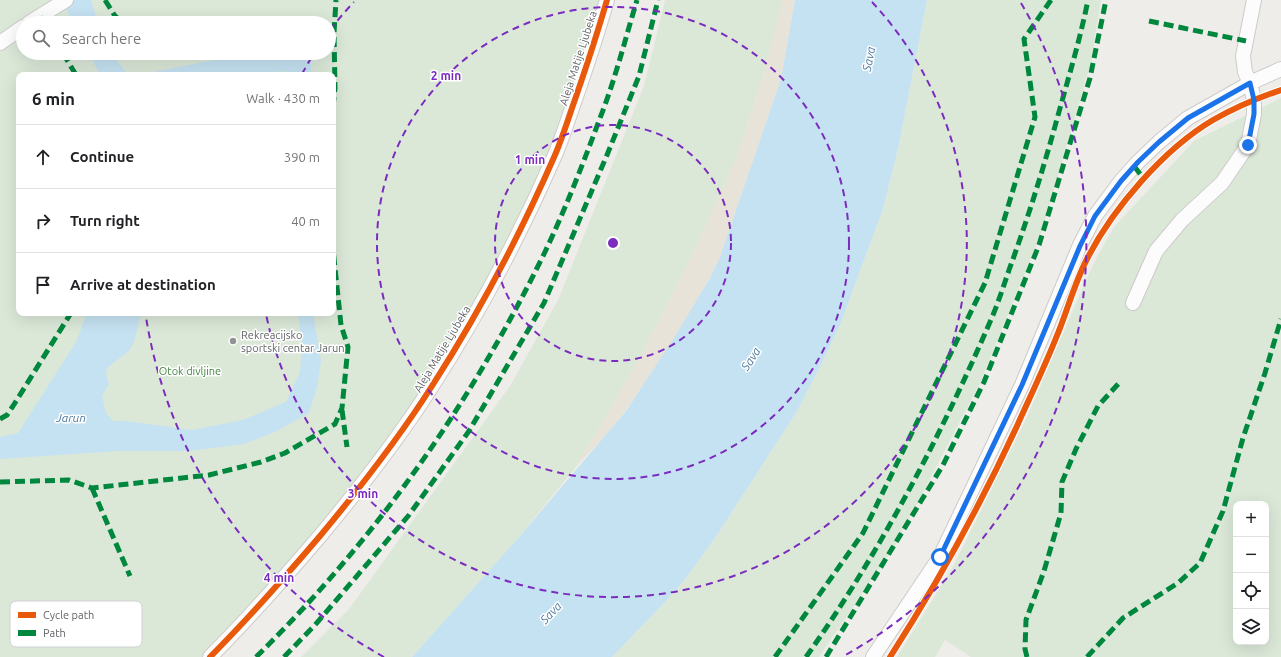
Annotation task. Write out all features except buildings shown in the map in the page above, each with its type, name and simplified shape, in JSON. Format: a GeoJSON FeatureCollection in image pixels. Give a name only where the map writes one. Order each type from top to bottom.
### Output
{"type":"FeatureCollection","features":[{"type":"Feature","properties":{"kind":"street"},"geometry":{"type":"LineString","coordinates":[[41,16],[66,0]]}},
{"type":"Feature","properties":{"kind":"street","name":"Aleja Matije Ljubeka"},"geometry":{"type":"LineString","coordinates":[[210,657],[234,633],[296,564],[344,506],[432,387],[508,255],[556,154],[591,56],[607,0]]}},
{"type":"Feature","properties":{"kind":"street"},"geometry":{"type":"LineString","coordinates":[[1133,303],[1156,251],[1182,220],[1222,183],[1248,145],[1254,114],[1254,100],[1243,56],[1254,0]]}},
{"type":"Feature","properties":{"kind":"street"},"geometry":{"type":"LineString","coordinates":[[0,43],[16,32]]}},
{"type":"Feature","properties":{"kind":"street"},"geometry":{"type":"LineString","coordinates":[[873,657],[940,557],[1022,385],[1080,246],[1095,216],[1125,176],[1159,142],[1188,118],[1250,83],[1281,68]]}},
{"type":"Feature","properties":{"kind":"green space","name":"Rekreacijsko sportski centar Jarun"},"geometry":{"type":"Polygon","coordinates":[[[0,0],[613,0],[587,84],[451,366],[217,657],[0,657],[0,0]]]}},
{"type":"Feature","properties":{"kind":"green space"},"geometry":{"type":"Polygon","coordinates":[[[665,0],[783,0],[767,64],[736,160],[689,262],[639,359],[576,467],[513,544],[412,657],[301,657],[349,609],[510,386],[558,300],[644,86],[665,0]]]}},
{"type":"Feature","properties":{"kind":"green space"},"geometry":{"type":"Polygon","coordinates":[[[927,0],[1101,0],[1091,62],[1041,234],[980,383],[896,544],[819,657],[612,657],[686,578],[717,535],[796,413],[820,367],[840,325],[883,209],[898,149],[927,0]]]}},
{"type":"Feature","properties":{"kind":"green space"},"geometry":{"type":"Polygon","coordinates":[[[1281,98],[1281,657],[971,657],[945,640],[935,657],[897,657],[954,565],[1026,419],[1086,280],[1114,227],[1194,141],[1281,98]]]}},
{"type":"Feature","properties":{"kind":"sand"},"geometry":{"type":"Polygon","coordinates":[[[783,0],[795,0],[781,79],[720,257],[689,315],[652,373],[615,425],[576,467],[639,359],[689,262],[736,160],[767,64],[783,0]]]}},
{"type":"Feature","properties":{"kind":"water"},"geometry":{"type":"Polygon","coordinates":[[[62,0],[91,0],[96,16],[70,16],[62,0]]]}},
{"type":"Feature","properties":{"kind":"water","name":"Sava"},"geometry":{"type":"Polygon","coordinates":[[[795,0],[927,0],[898,149],[883,209],[840,325],[796,413],[717,535],[686,578],[612,657],[412,657],[513,544],[626,411],[674,338],[710,278],[720,257],[781,79],[795,0]]]}},
{"type":"Feature","properties":{"kind":"water"},"geometry":{"type":"Polygon","coordinates":[[[92,60],[116,60],[126,72],[98,72],[92,60]]]}},
{"type":"Feature","properties":{"kind":"water"},"geometry":{"type":"Polygon","coordinates":[[[214,60],[311,60],[311,72],[153,72],[214,60]]]}},
{"type":"Feature","properties":{"kind":"water","name":"Jarun"},"geometry":{"type":"Polygon","coordinates":[[[86,316],[140,316],[135,339],[130,350],[107,368],[106,375],[109,384],[102,396],[106,413],[113,421],[126,421],[192,430],[243,420],[286,402],[300,372],[302,348],[298,316],[314,316],[321,361],[317,388],[309,413],[275,432],[244,444],[189,451],[118,451],[0,459],[0,437],[18,433],[76,342],[86,316]]]}},
{"type":"Feature","properties":{"kind":"marked path"},"geometry":{"type":"LineString","coordinates":[[105,0],[115,16]]}},
{"type":"Feature","properties":{"kind":"marked path"},"geometry":{"type":"LineString","coordinates":[[335,16],[336,0]]}},
{"type":"Feature","properties":{"kind":"marked path"},"geometry":{"type":"LineString","coordinates":[[256,657],[300,612],[380,517],[417,468],[452,417],[485,364],[544,254],[566,204],[605,104],[637,0]]}},
{"type":"Feature","properties":{"kind":"marked path"},"geometry":{"type":"LineString","coordinates":[[284,657],[315,625],[409,515],[469,431],[544,303],[639,76],[658,0]]}},
{"type":"Feature","properties":{"kind":"marked path"},"geometry":{"type":"LineString","coordinates":[[775,657],[863,533],[985,283],[1035,117],[1024,39],[1051,0]]}},
{"type":"Feature","properties":{"kind":"marked path"},"geometry":{"type":"LineString","coordinates":[[806,657],[860,576],[885,534],[953,404],[993,315],[1022,233],[1052,138],[1074,60],[1088,0]]}},
{"type":"Feature","properties":{"kind":"marked path"},"geometry":{"type":"LineString","coordinates":[[826,657],[943,465],[984,382],[1039,245],[1090,78],[1106,0]]}},
{"type":"Feature","properties":{"kind":"marked path"},"geometry":{"type":"LineString","coordinates":[[1149,21],[1246,41]]}},
{"type":"Feature","properties":{"kind":"marked path"},"geometry":{"type":"LineString","coordinates":[[67,60],[74,72]]}},
{"type":"Feature","properties":{"kind":"marked path"},"geometry":{"type":"LineString","coordinates":[[334,60],[335,72]]}},
{"type":"Feature","properties":{"kind":"marked path"},"geometry":{"type":"LineString","coordinates":[[1134,166],[1144,179]]}},
{"type":"Feature","properties":{"kind":"marked path"},"geometry":{"type":"LineString","coordinates":[[0,482],[69,480],[92,488],[209,475],[261,462],[285,453],[335,424],[342,408],[348,347],[341,325],[336,278]]}},
{"type":"Feature","properties":{"kind":"marked path"},"geometry":{"type":"LineString","coordinates":[[0,419],[7,415],[69,316]]}},
{"type":"Feature","properties":{"kind":"marked path"},"geometry":{"type":"LineString","coordinates":[[1087,657],[1123,618],[1178,583],[1200,563],[1223,511],[1243,438],[1281,319]]}},
{"type":"Feature","properties":{"kind":"marked path"},"geometry":{"type":"LineString","coordinates":[[1027,657],[1025,649],[1026,620],[1044,571],[1061,513],[1062,482],[1076,449],[1098,406],[1120,382]]}},
{"type":"Feature","properties":{"kind":"marked path"},"geometry":{"type":"LineString","coordinates":[[342,410],[347,447]]}},
{"type":"Feature","properties":{"kind":"marked path"},"geometry":{"type":"LineString","coordinates":[[92,488],[130,576]]}},
{"type":"Feature","properties":{"kind":"cycle path"},"geometry":{"type":"LineString","coordinates":[[210,657],[280,582],[350,500],[406,425],[466,330],[528,215],[555,155],[585,70],[607,0]]}},
{"type":"Feature","properties":{"kind":"cycle path"},"geometry":{"type":"LineString","coordinates":[[890,657],[941,573],[988,486],[1047,360],[1082,269],[1111,220],[1125,200],[1158,163],[1195,132],[1229,111],[1281,90]]}},
{"type":"Feature","properties":{"kind":"place","name":"Rekreacijsko sportski centar Jarun"},"geometry":{"type":"Point","coordinates":[233,341]}},
{"type":"Feature","properties":{"kind":"route"},"geometry":{"type":"LineString","coordinates":[[940,557],[1022,385],[1080,246],[1095,216],[1121,181],[1159,142],[1188,118],[1250,83],[1254,100],[1254,114],[1248,145]]}},
{"type":"Feature","properties":{"kind":"park label","name":"Otok divljine"},"geometry":{"type":"Point","coordinates":[190,371]}}]}
